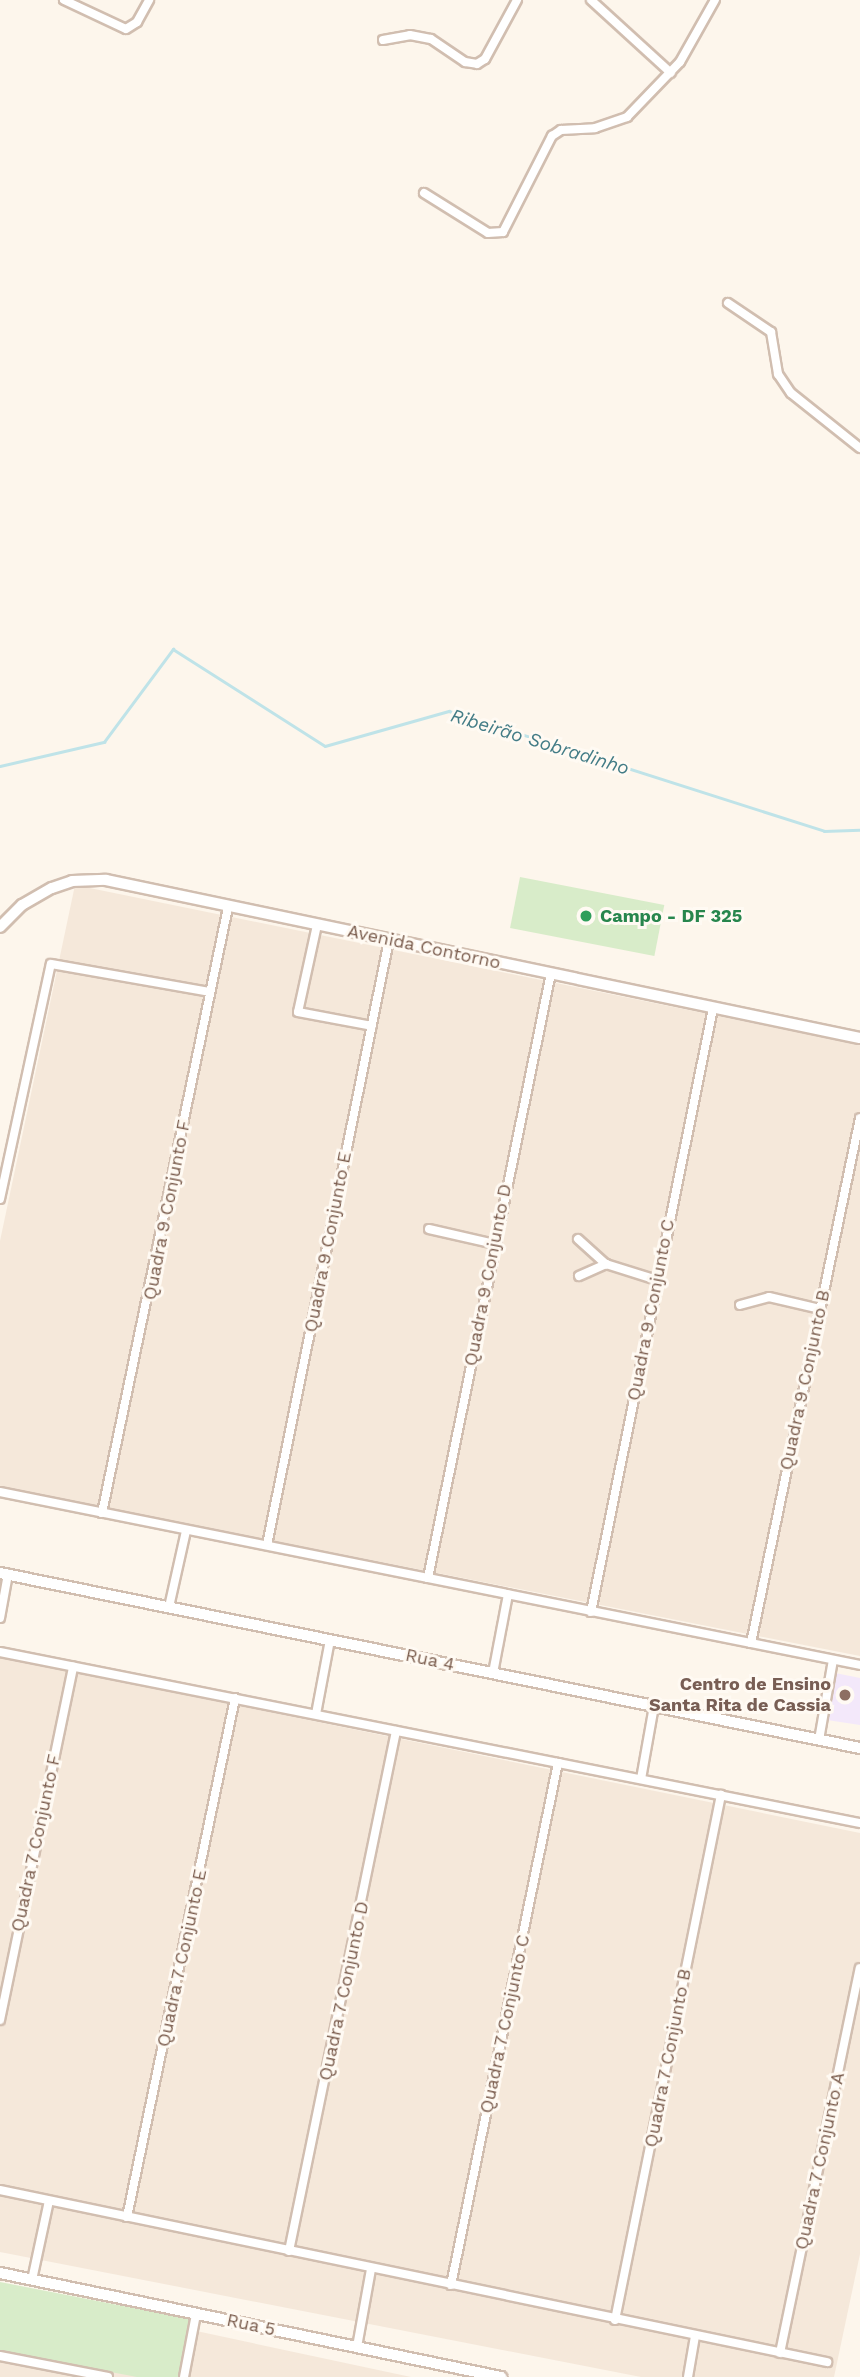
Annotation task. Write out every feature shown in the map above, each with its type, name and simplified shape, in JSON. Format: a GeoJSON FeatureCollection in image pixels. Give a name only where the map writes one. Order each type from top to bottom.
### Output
{"type":"FeatureCollection","features":[{"type":"Feature","properties":{"kind":"street"},"geometry":{"type":"LineString","coordinates":[[64,0],[126,29],[137,22],[149,0]]}},
{"type":"Feature","properties":{"kind":"street"},"geometry":{"type":"LineString","coordinates":[[383,40],[410,35],[431,38],[465,62],[477,64],[485,59],[517,0]]}},
{"type":"Feature","properties":{"kind":"street"},"geometry":{"type":"LineString","coordinates":[[591,0],[671,73]]}},
{"type":"Feature","properties":{"kind":"street"},"geometry":{"type":"LineString","coordinates":[[424,193],[488,233],[503,232],[551,136],[561,130],[619,122],[671,73],[715,0]]}},
{"type":"Feature","properties":{"kind":"street"},"geometry":{"type":"LineString","coordinates":[[727,303],[771,332],[778,374],[791,393],[860,448]]}},
{"type":"Feature","properties":{"kind":"street","name":"Avenida Contorno"},"geometry":{"type":"LineString","coordinates":[[0,927],[35,896],[72,881],[93,879],[860,1038]]}},
{"type":"Feature","properties":{"kind":"street","name":"Quadra 9 Conjunto F"},"geometry":{"type":"LineString","coordinates":[[102,1513],[228,907]]}},
{"type":"Feature","properties":{"kind":"street"},"geometry":{"type":"LineString","coordinates":[[317,925],[298,1012],[372,1026]]}},
{"type":"Feature","properties":{"kind":"street","name":"Quadra 9 Conjunto E"},"geometry":{"type":"LineString","coordinates":[[267,1545],[389,940]]}},
{"type":"Feature","properties":{"kind":"street"},"geometry":{"type":"LineString","coordinates":[[0,1199],[51,964],[209,992]]}},
{"type":"Feature","properties":{"kind":"street","name":"Quadra 9 Conjunto D"},"geometry":{"type":"LineString","coordinates":[[428,1578],[551,973]]}},
{"type":"Feature","properties":{"kind":"street","name":"Quadra 9 Conjunto C"},"geometry":{"type":"LineString","coordinates":[[591,1612],[713,1008]]}},
{"type":"Feature","properties":{"kind":"street","name":"Quadra 9 Conjunto B"},"geometry":{"type":"LineString","coordinates":[[751,1643],[860,1118]]}},
{"type":"Feature","properties":{"kind":"street"},"geometry":{"type":"LineString","coordinates":[[429,1230],[495,1244]]}},
{"type":"Feature","properties":{"kind":"street"},"geometry":{"type":"LineString","coordinates":[[578,1239],[606,1264],[657,1280]]}},
{"type":"Feature","properties":{"kind":"street"},"geometry":{"type":"LineString","coordinates":[[579,1276],[606,1264]]}},
{"type":"Feature","properties":{"kind":"street"},"geometry":{"type":"LineString","coordinates":[[740,1305],[768,1297],[820,1309]]}},
{"type":"Feature","properties":{"kind":"street"},"geometry":{"type":"LineString","coordinates":[[0,1493],[860,1665]]}},
{"type":"Feature","properties":{"kind":"street"},"geometry":{"type":"LineString","coordinates":[[169,1607],[186,1531]]}},
{"type":"Feature","properties":{"kind":"street"},"geometry":{"type":"LineString","coordinates":[[0,1618],[4,1573]]}},
{"type":"Feature","properties":{"kind":"street","name":"Rua 4"},"geometry":{"type":"LineString","coordinates":[[4,1573],[860,1748]]}},
{"type":"Feature","properties":{"kind":"street"},"geometry":{"type":"LineString","coordinates":[[493,1673],[509,1594]]}},
{"type":"Feature","properties":{"kind":"street"},"geometry":{"type":"LineString","coordinates":[[316,1714],[330,1640]]}},
{"type":"Feature","properties":{"kind":"street"},"geometry":{"type":"LineString","coordinates":[[0,1652],[860,1823]]}},
{"type":"Feature","properties":{"kind":"street"},"geometry":{"type":"LineString","coordinates":[[819,1740],[833,1660]]}},
{"type":"Feature","properties":{"kind":"street","name":"Quadra 7 Conjunto F"},"geometry":{"type":"LineString","coordinates":[[0,2020],[73,1666]]}},
{"type":"Feature","properties":{"kind":"street","name":"Quadra 7 Conjunto E"},"geometry":{"type":"LineString","coordinates":[[127,2217],[235,1698]]}},
{"type":"Feature","properties":{"kind":"street"},"geometry":{"type":"LineString","coordinates":[[641,1779],[654,1706]]}},
{"type":"Feature","properties":{"kind":"street","name":"Quadra 7 Conjunto D"},"geometry":{"type":"LineString","coordinates":[[289,2251],[397,1731]]}},
{"type":"Feature","properties":{"kind":"street","name":"Quadra 7 Conjunto C"},"geometry":{"type":"LineString","coordinates":[[451,2285],[558,1763]]}},
{"type":"Feature","properties":{"kind":"street","name":"Quadra 7 Conjunto B"},"geometry":{"type":"LineString","coordinates":[[615,2320],[721,1795]]}},
{"type":"Feature","properties":{"kind":"street","name":"Quadra 7 Conjunto A"},"geometry":{"type":"LineString","coordinates":[[780,2353],[860,1968]]}},
{"type":"Feature","properties":{"kind":"street"},"geometry":{"type":"LineString","coordinates":[[0,2190],[827,2362]]}},
{"type":"Feature","properties":{"kind":"street"},"geometry":{"type":"LineString","coordinates":[[32,2280],[49,2201]]}},
{"type":"Feature","properties":{"kind":"street"},"geometry":{"type":"LineString","coordinates":[[357,2347],[371,2269]]}},
{"type":"Feature","properties":{"kind":"street","name":"Rua 5"},"geometry":{"type":"LineString","coordinates":[[0,2273],[501,2377]]}},
{"type":"Feature","properties":{"kind":"street"},"geometry":{"type":"LineString","coordinates":[[184,2377],[196,2314]]}},
{"type":"Feature","properties":{"kind":"street"},"geometry":{"type":"LineString","coordinates":[[688,2377],[695,2336]]}},
{"type":"Feature","properties":{"kind":"street"},"geometry":{"type":"LineString","coordinates":[[0,2356],[108,2377]]}},
{"type":"Feature","properties":{"kind":"shaded area"},"geometry":{"type":"Polygon","coordinates":[[[75,885],[860,1045],[860,1656],[0,1487],[0,1241],[75,885]]]}},
{"type":"Feature","properties":{"kind":"shaded area"},"geometry":{"type":"Polygon","coordinates":[[[0,1657],[860,1833],[860,2254],[834,2377],[641,2377],[0,2252],[0,1657]]]}},
{"type":"Feature","properties":{"kind":"shaded area","name":"Centro de Ensino Santa Rita de Cassia"},"geometry":{"type":"Polygon","coordinates":[[[835,1673],[860,1678],[860,1725],[827,1720],[835,1673]]]}},
{"type":"Feature","properties":{"kind":"shaded area"},"geometry":{"type":"Polygon","coordinates":[[[0,2289],[411,2377],[0,2377],[0,2289]]]}},
{"type":"Feature","properties":{"kind":"green space","name":"Campo - DF 325"},"geometry":{"type":"Polygon","coordinates":[[[520,877],[664,905],[654,956],[510,928],[520,877]]]}},
{"type":"Feature","properties":{"kind":"green space"},"geometry":{"type":"Polygon","coordinates":[[[0,2282],[190,2319],[178,2377],[137,2377],[0,2351],[0,2282]]]}},
{"type":"Feature","properties":{"kind":"waterway","name":"Ribeirão Sobradinho"},"geometry":{"type":"LineString","coordinates":[[0,766],[104,742],[173,649],[325,746],[449,711],[824,831],[860,830]]}},
{"type":"Feature","properties":{"kind":"place","name":"Campo - DF 325"},"geometry":{"type":"Point","coordinates":[586,916]}},
{"type":"Feature","properties":{"kind":"place","name":"Centro de Ensino Santa Rita de Cassia"},"geometry":{"type":"Point","coordinates":[845,1695]}}]}
